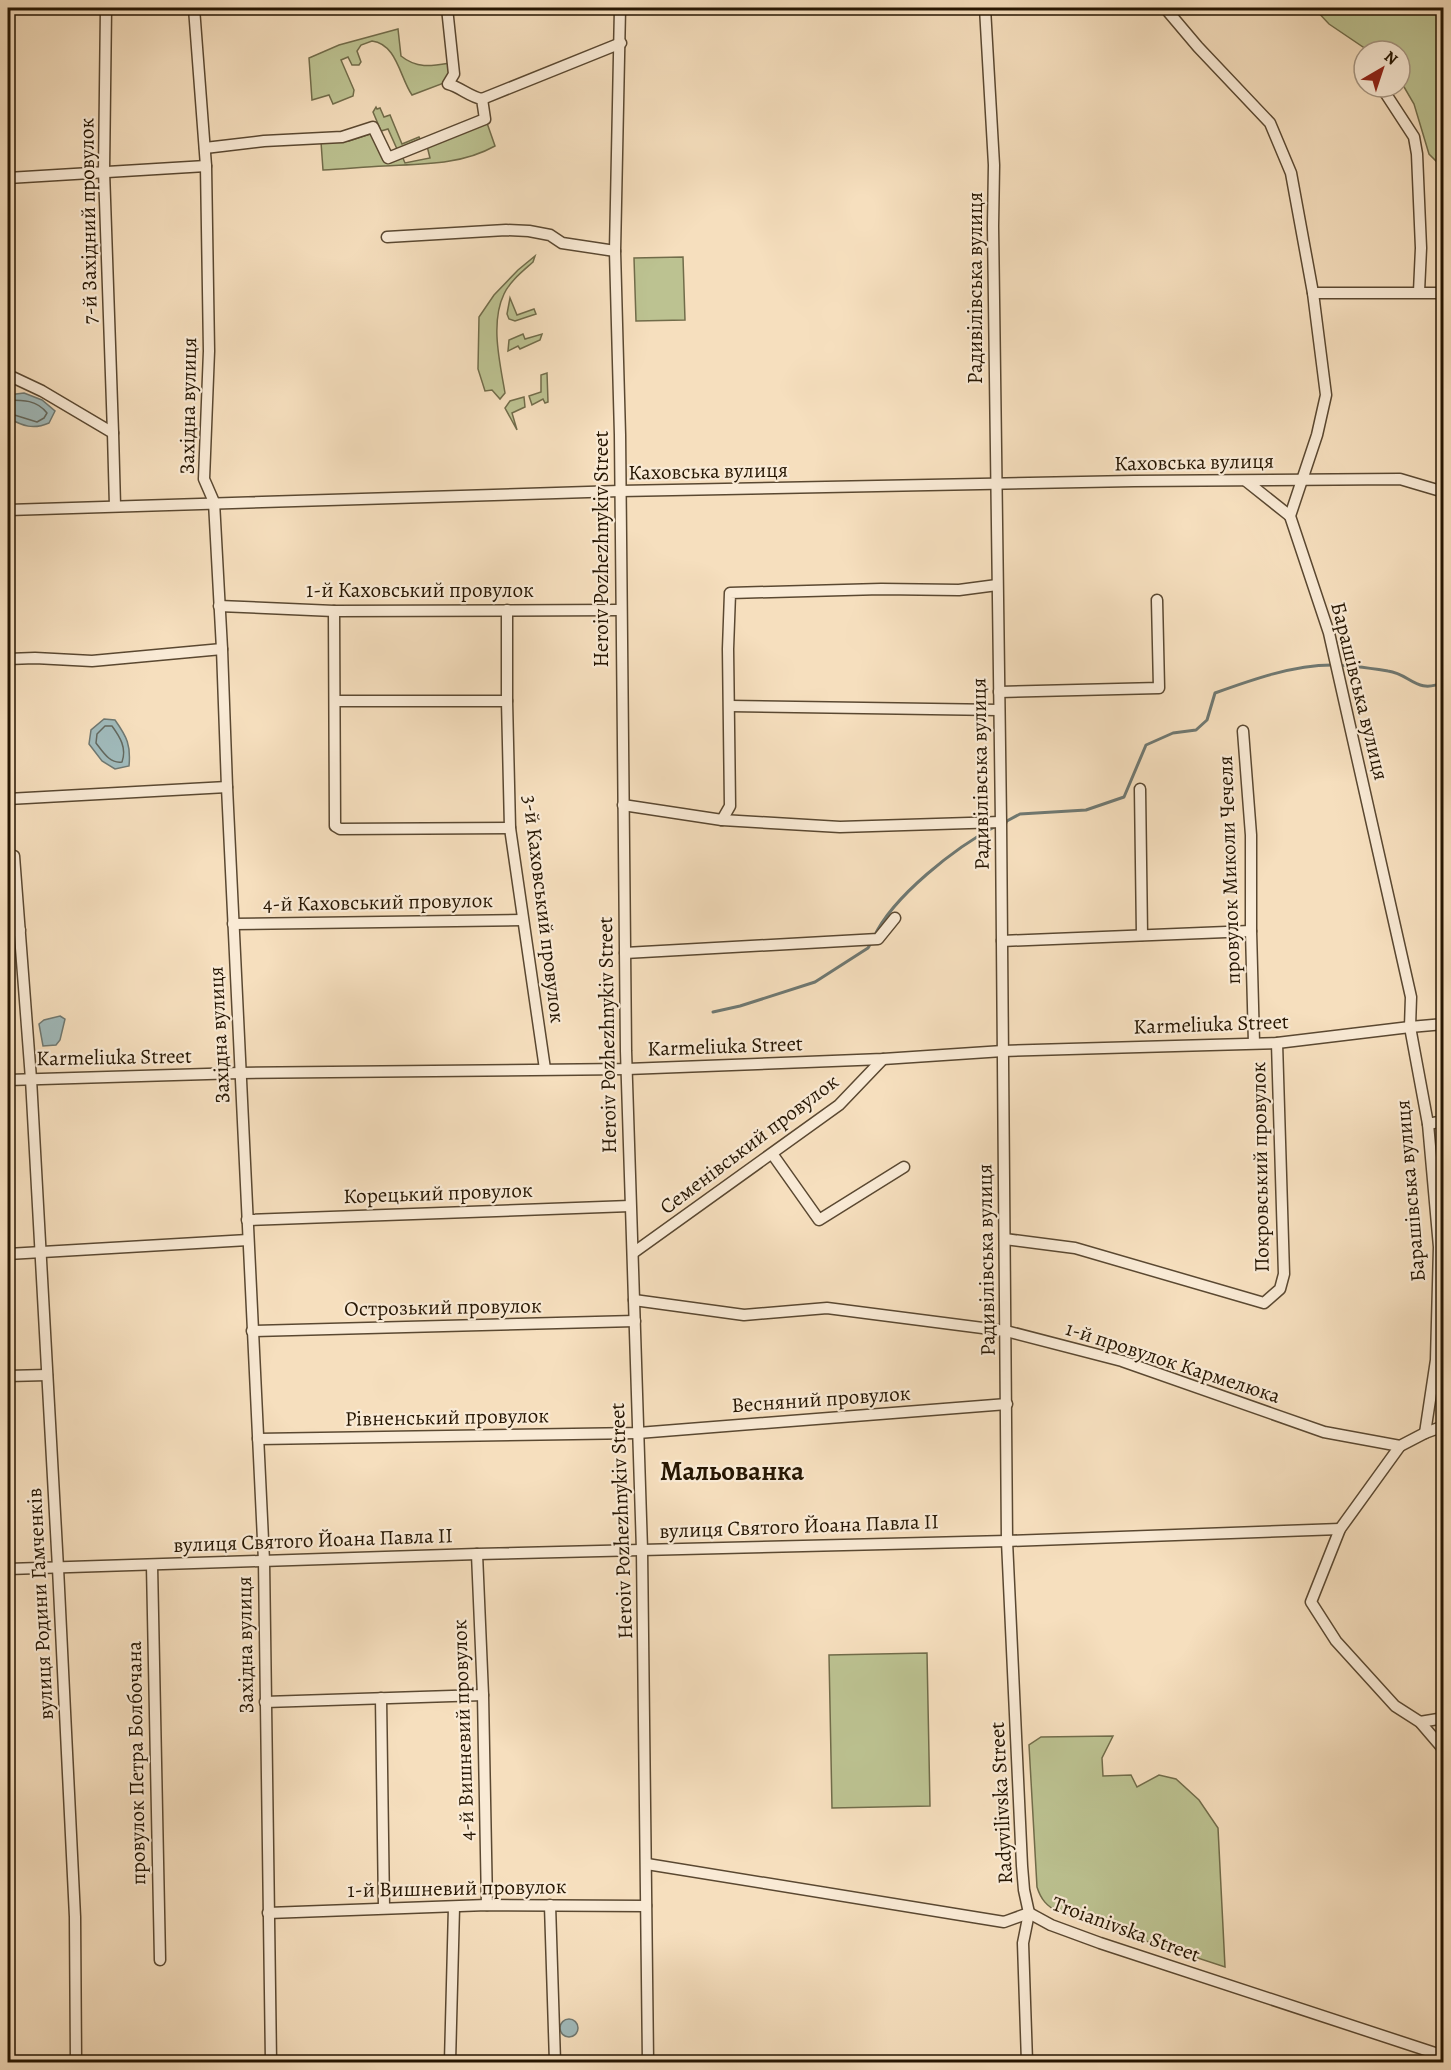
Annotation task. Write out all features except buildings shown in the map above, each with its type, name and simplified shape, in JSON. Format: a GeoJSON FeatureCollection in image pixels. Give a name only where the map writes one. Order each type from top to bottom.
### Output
{"type":"FeatureCollection","features":[{"type":"Feature","properties":{"kind":"street","name":"7-й Західний провулок"},"geometry":{"type":"LineString","coordinates":[[106,8],[104,171],[115,506]]}},
{"type":"Feature","properties":{"kind":"street","name":"Західна вулиця"},"geometry":{"type":"LineString","coordinates":[[194,8],[206,166],[209,351],[204,479],[214,502],[264,1561],[271,2062]]}},
{"type":"Feature","properties":{"kind":"street"},"geometry":{"type":"LineString","coordinates":[[447,8],[454,74],[448,84],[457,86],[476,98],[482,99],[621,43]]}},
{"type":"Feature","properties":{"kind":"street","name":"Heroiv Pozhezhnykiv Street"},"geometry":{"type":"LineString","coordinates":[[620,8],[615,251],[627,1069],[642,1550],[648,2062]]}},
{"type":"Feature","properties":{"kind":"street","name":"Радивілівська вулиця"},"geometry":{"type":"LineString","coordinates":[[985,8],[994,165],[1007,1541]]}},
{"type":"Feature","properties":{"kind":"street"},"geometry":{"type":"LineString","coordinates":[[1165,8],[1198,47],[1270,123],[1291,173],[1313,293],[1326,395],[1317,435],[1290,516],[1246,482]]}},
{"type":"Feature","properties":{"kind":"street"},"geometry":{"type":"LineString","coordinates":[[205,148],[264,141],[342,137],[373,127],[388,158],[485,119],[482,99]]}},
{"type":"Feature","properties":{"kind":"street"},"geometry":{"type":"LineString","coordinates":[[1389,99],[1414,137],[1417,154],[1421,248],[1419,292]]}},
{"type":"Feature","properties":{"kind":"street"},"geometry":{"type":"LineString","coordinates":[[8,178],[206,166]]}},
{"type":"Feature","properties":{"kind":"street"},"geometry":{"type":"LineString","coordinates":[[387,237],[506,230],[529,231],[550,235],[562,243],[615,251]]}},
{"type":"Feature","properties":{"kind":"street"},"geometry":{"type":"LineString","coordinates":[[1313,293],[1443,293]]}},
{"type":"Feature","properties":{"kind":"street"},"geometry":{"type":"LineString","coordinates":[[8,375],[42,391],[113,433]]}},
{"type":"Feature","properties":{"kind":"street","name":"Каховська вулиця"},"geometry":{"type":"LineString","coordinates":[[8,510],[620,491],[1134,481],[1246,482],[1400,479],[1443,492]]}},
{"type":"Feature","properties":{"kind":"street","name":"Барашівська вулиця"},"geometry":{"type":"LineString","coordinates":[[1290,516],[1329,633],[1411,997],[1410,1027],[1428,1124],[1441,1247],[1436,1360],[1425,1433]]}},
{"type":"Feature","properties":{"kind":"street"},"geometry":{"type":"LineString","coordinates":[[722,820],[730,806],[728,649],[730,592],[959,590],[998,585]]}},
{"type":"Feature","properties":{"kind":"street"},"geometry":{"type":"LineString","coordinates":[[999,692],[1159,688],[1157,600]]}},
{"type":"Feature","properties":{"kind":"street","name":"1-й Каховський провулок"},"geometry":{"type":"LineString","coordinates":[[219,606],[334,611],[621,610]]}},
{"type":"Feature","properties":{"kind":"street","name":"3-й Каховський провулок"},"geometry":{"type":"LineString","coordinates":[[507,610],[510,828],[545,1069]]}},
{"type":"Feature","properties":{"kind":"street"},"geometry":{"type":"LineString","coordinates":[[334,611],[336,701],[334,823],[338,828],[510,828]]}},
{"type":"Feature","properties":{"kind":"street"},"geometry":{"type":"LineString","coordinates":[[8,659],[92,661],[222,649]]}},
{"type":"Feature","properties":{"kind":"street"},"geometry":{"type":"LineString","coordinates":[[336,701],[507,701]]}},
{"type":"Feature","properties":{"kind":"street"},"geometry":{"type":"LineString","coordinates":[[730,706],[999,710]]}},
{"type":"Feature","properties":{"kind":"street","name":"провулок Миколи Чечеля"},"geometry":{"type":"LineString","coordinates":[[1243,731],[1251,835],[1254,1043]]}},
{"type":"Feature","properties":{"kind":"street"},"geometry":{"type":"LineString","coordinates":[[8,799],[227,787]]}},
{"type":"Feature","properties":{"kind":"street"},"geometry":{"type":"LineString","coordinates":[[1140,789],[1142,934]]}},
{"type":"Feature","properties":{"kind":"street"},"geometry":{"type":"LineString","coordinates":[[623,805],[722,820],[840,827],[1001,822]]}},
{"type":"Feature","properties":{"kind":"street","name":"вулиця Родини Гамченків"},"geometry":{"type":"LineString","coordinates":[[14,856],[41,1252],[75,1917],[76,2062]]}},
{"type":"Feature","properties":{"kind":"street"},"geometry":{"type":"LineString","coordinates":[[625,953],[878,939],[895,918]]}},
{"type":"Feature","properties":{"kind":"street","name":"4-й Каховський провулок"},"geometry":{"type":"LineString","coordinates":[[233,924],[522,920]]}},
{"type":"Feature","properties":{"kind":"street"},"geometry":{"type":"LineString","coordinates":[[8,931],[20,930]]}},
{"type":"Feature","properties":{"kind":"street"},"geometry":{"type":"LineString","coordinates":[[1002,941],[1251,931]]}},
{"type":"Feature","properties":{"kind":"street","name":"Karmeliuka Street"},"geometry":{"type":"LineString","coordinates":[[8,1080],[240,1073],[627,1069],[883,1059],[1003,1051],[1277,1043],[1443,1024]]}},
{"type":"Feature","properties":{"kind":"street","name":"Покровський провулок"},"geometry":{"type":"LineString","coordinates":[[1005,1239],[1075,1248],[1263,1303],[1280,1288],[1284,1274],[1277,1043]]}},
{"type":"Feature","properties":{"kind":"street","name":"Семенівський провулок"},"geometry":{"type":"LineString","coordinates":[[633,1253],[840,1105],[883,1059]]}},
{"type":"Feature","properties":{"kind":"street"},"geometry":{"type":"LineString","coordinates":[[1428,1124],[1443,1121]]}},
{"type":"Feature","properties":{"kind":"street"},"geometry":{"type":"LineString","coordinates":[[773,1155],[819,1220],[904,1167]]}},
{"type":"Feature","properties":{"kind":"street","name":"Корецький провулок"},"geometry":{"type":"LineString","coordinates":[[247,1220],[630,1206]]}},
{"type":"Feature","properties":{"kind":"street"},"geometry":{"type":"LineString","coordinates":[[8,1254],[248,1240]]}},
{"type":"Feature","properties":{"kind":"street","name":"1-й провулок Кармелюка"},"geometry":{"type":"LineString","coordinates":[[634,1300],[744,1315],[827,1308],[1006,1331],[1122,1361],[1324,1432],[1400,1446]]}},
{"type":"Feature","properties":{"kind":"street","name":"Острозький провулок"},"geometry":{"type":"LineString","coordinates":[[252,1330],[635,1322]]}},
{"type":"Feature","properties":{"kind":"street"},"geometry":{"type":"LineString","coordinates":[[8,1376],[47,1375]]}},
{"type":"Feature","properties":{"kind":"street","name":"Весняний провулок"},"geometry":{"type":"LineString","coordinates":[[638,1433],[1007,1404]]}},
{"type":"Feature","properties":{"kind":"street"},"geometry":{"type":"LineString","coordinates":[[1443,1426],[1400,1446],[1340,1529],[1311,1602],[1336,1641],[1395,1706],[1419,1722],[1443,1750]]}},
{"type":"Feature","properties":{"kind":"street","name":"Рівненський провулок"},"geometry":{"type":"LineString","coordinates":[[258,1439],[638,1433]]}},
{"type":"Feature","properties":{"kind":"street","name":"вулиця Святого Йоана Павла II"},"geometry":{"type":"LineString","coordinates":[[8,1569],[899,1542],[1007,1541],[1340,1529]]}},
{"type":"Feature","properties":{"kind":"street","name":"Radyvilivska Street"},"geometry":{"type":"LineString","coordinates":[[1007,1541],[1022,1866],[1029,1913],[1023,1943],[1027,2062]]}},
{"type":"Feature","properties":{"kind":"street","name":"4-й Вишневий провулок"},"geometry":{"type":"LineString","coordinates":[[477,1554],[483,1695],[487,1905]]}},
{"type":"Feature","properties":{"kind":"street","name":"провулок Петра Болбочана"},"geometry":{"type":"LineString","coordinates":[[152,1565],[160,1960]]}},
{"type":"Feature","properties":{"kind":"street"},"geometry":{"type":"LineString","coordinates":[[265,1702],[483,1695]]}},
{"type":"Feature","properties":{"kind":"street"},"geometry":{"type":"LineString","coordinates":[[381,1698],[384,1908]]}},
{"type":"Feature","properties":{"kind":"street"},"geometry":{"type":"LineString","coordinates":[[1419,1722],[1443,1718]]}},
{"type":"Feature","properties":{"kind":"street","name":"Troianivska Street"},"geometry":{"type":"LineString","coordinates":[[647,1864],[1004,1922],[1029,1913],[1051,1925],[1100,1943],[1443,2056]]}},
{"type":"Feature","properties":{"kind":"street","name":"1-й Вишневий провулок"},"geometry":{"type":"LineString","coordinates":[[268,1913],[487,1905],[646,1906]]}},
{"type":"Feature","properties":{"kind":"street"},"geometry":{"type":"LineString","coordinates":[[550,1905],[555,2062]]}},
{"type":"Feature","properties":{"kind":"street"},"geometry":{"type":"LineString","coordinates":[[450,2062],[454,1907]]}},
{"type":"Feature","properties":{"kind":"green space"},"geometry":{"type":"Polygon","coordinates":[[[1314,8],[1443,8],[1443,168],[1429,154],[1411,99],[1412,39],[1352,40],[1329,24],[1314,8]]]}},
{"type":"Feature","properties":{"kind":"green space"},"geometry":{"type":"Polygon","coordinates":[[[398,29],[401,56],[407,60],[425,66],[450,63],[449,76],[444,83],[412,95],[387,48],[372,41],[361,45],[357,51],[361,62],[359,65],[352,65],[348,57],[341,60],[354,90],[353,96],[333,104],[329,95],[312,100],[309,58],[339,45],[398,29]]]}},
{"type":"Feature","properties":{"kind":"green space"},"geometry":{"type":"Polygon","coordinates":[[[376,107],[380,108],[384,117],[390,115],[402,144],[419,137],[420,139],[397,149],[388,129],[381,131],[373,112],[376,107]]]}},
{"type":"Feature","properties":{"kind":"green space"},"geometry":{"type":"Polygon","coordinates":[[[487,123],[495,146],[469,157],[427,164],[323,170],[321,142],[349,141],[370,134],[373,135],[386,162],[402,156],[405,163],[430,158],[427,146],[487,123]]]}},
{"type":"Feature","properties":{"kind":"green space"},"geometry":{"type":"Polygon","coordinates":[[[535,256],[533,262],[510,285],[500,305],[497,343],[505,393],[500,399],[492,390],[485,391],[478,369],[479,317],[494,295],[535,256]]]}},
{"type":"Feature","properties":{"kind":"green space"},"geometry":{"type":"Polygon","coordinates":[[[683,257],[685,320],[636,321],[634,258],[683,257]]]}},
{"type":"Feature","properties":{"kind":"green space"},"geometry":{"type":"Polygon","coordinates":[[[510,298],[517,315],[534,309],[536,314],[515,321],[509,319],[507,314],[510,298]]]}},
{"type":"Feature","properties":{"kind":"green space"},"geometry":{"type":"Polygon","coordinates":[[[523,334],[525,339],[542,334],[540,340],[520,349],[518,346],[508,351],[509,340],[523,334]]]}},
{"type":"Feature","properties":{"kind":"green space"},"geometry":{"type":"Polygon","coordinates":[[[547,373],[548,402],[545,403],[543,399],[532,405],[529,396],[541,392],[541,375],[547,373]]]}},
{"type":"Feature","properties":{"kind":"green space"},"geometry":{"type":"Polygon","coordinates":[[[524,397],[525,407],[512,413],[517,430],[505,408],[510,401],[524,397]]]}},
{"type":"Feature","properties":{"kind":"green space"},"geometry":{"type":"Polygon","coordinates":[[[927,1653],[930,1806],[832,1808],[829,1655],[927,1653]]]}},
{"type":"Feature","properties":{"kind":"green space"},"geometry":{"type":"Polygon","coordinates":[[[1113,1736],[1102,1758],[1103,1776],[1131,1775],[1137,1787],[1159,1775],[1176,1779],[1199,1800],[1218,1828],[1225,1967],[1058,1912],[1040,1896],[1037,1887],[1029,1745],[1041,1737],[1113,1736]]]}},
{"type":"Feature","properties":{"kind":"water"},"geometry":{"type":"Polygon","coordinates":[[[24,393],[42,400],[55,411],[49,423],[28,426],[8,418],[8,395],[24,393]]]}},
{"type":"Feature","properties":{"kind":"water"},"geometry":{"type":"Polygon","coordinates":[[[104,719],[115,720],[123,731],[129,747],[129,766],[115,769],[102,761],[89,744],[91,730],[104,719]]]}},
{"type":"Feature","properties":{"kind":"water"},"geometry":{"type":"Polygon","coordinates":[[[60,1016],[65,1019],[60,1040],[56,1045],[43,1046],[39,1024],[44,1020],[60,1016]]]}},
{"type":"Feature","properties":{"kind":"water"},"geometry":{"type":"Polygon","coordinates":[[[565,2019],[573,2019],[578,2024],[576,2035],[565,2037],[560,2032],[560,2024],[565,2019]]]}},
{"type":"Feature","properties":{"kind":"waterway"},"geometry":{"type":"LineString","coordinates":[[1005,822],[1020,814],[1086,810],[1124,797],[1146,745],[1173,733],[1196,730],[1207,720],[1215,693],[1258,678],[1287,670],[1332,665],[1388,671],[1420,685],[1427,686],[1444,682]]}},
{"type":"Feature","properties":{"kind":"waterway"},"geometry":{"type":"LineString","coordinates":[[874,937],[883,921],[910,889],[963,846],[996,826]]}},
{"type":"Feature","properties":{"kind":"waterway"},"geometry":{"type":"LineString","coordinates":[[713,1012],[740,1006],[815,982],[868,948],[871,943]]}},
{"type":"Feature","properties":{"kind":"district","name":"Мальованка"},"geometry":{"type":"Point","coordinates":[732,1471]}}]}
